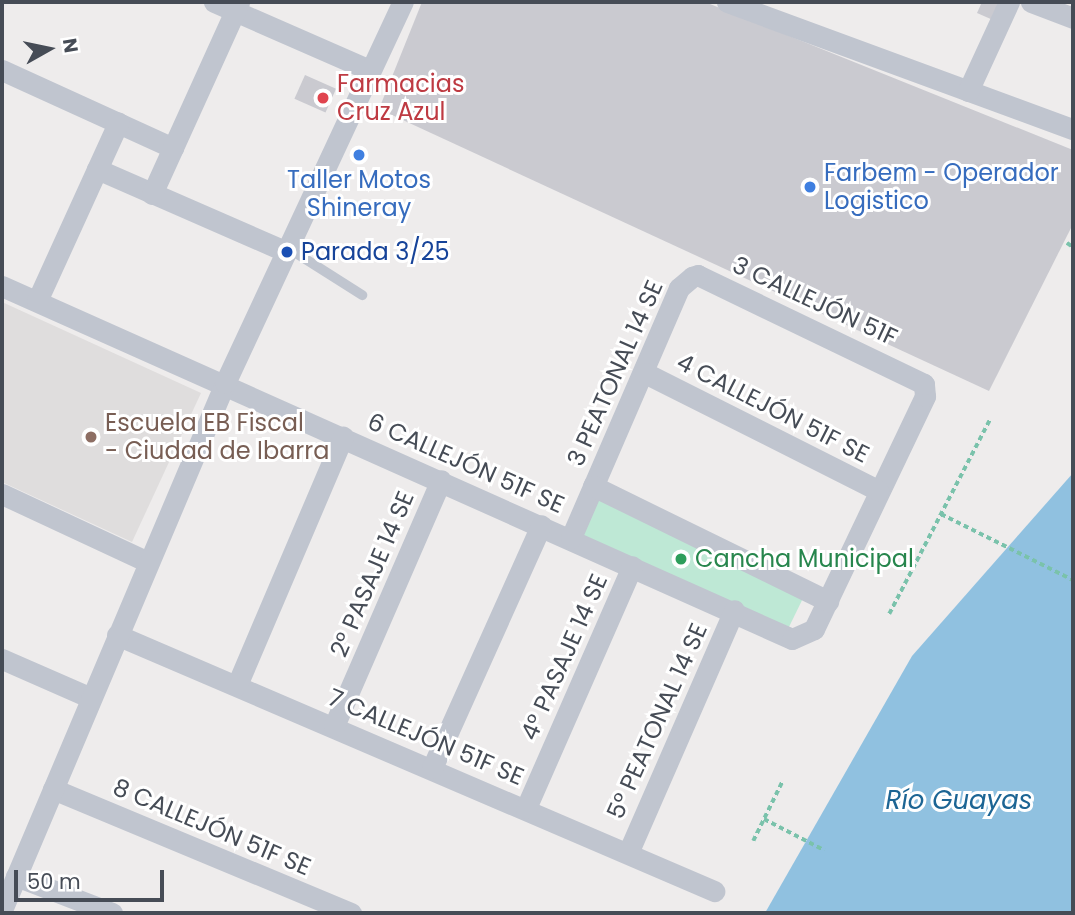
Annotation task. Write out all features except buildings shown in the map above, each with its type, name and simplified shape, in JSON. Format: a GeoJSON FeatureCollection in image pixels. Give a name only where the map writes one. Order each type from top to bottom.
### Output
{"type":"FeatureCollection","features":[{"type":"Feature","properties":{"kind":"street"},"geometry":{"type":"LineString","coordinates":[[214,2],[237,6],[370,70]]}},
{"type":"Feature","properties":{"kind":"street"},"geometry":{"type":"LineString","coordinates":[[2,910],[225,383],[403,2]]}},
{"type":"Feature","properties":{"kind":"street"},"geometry":{"type":"LineString","coordinates":[[727,2],[1073,130]]}},
{"type":"Feature","properties":{"kind":"street"},"geometry":{"type":"LineString","coordinates":[[968,92],[1009,2]]}},
{"type":"Feature","properties":{"kind":"street"},"geometry":{"type":"LineString","coordinates":[[1031,2],[1073,18]]}},
{"type":"Feature","properties":{"kind":"street"},"geometry":{"type":"LineString","coordinates":[[152,194],[237,6]]}},
{"type":"Feature","properties":{"kind":"street"},"geometry":{"type":"LineString","coordinates":[[2,70],[173,148]]}},
{"type":"Feature","properties":{"kind":"street"},"geometry":{"type":"LineString","coordinates":[[37,301],[118,123]]}},
{"type":"Feature","properties":{"kind":"street"},"geometry":{"type":"LineString","coordinates":[[97,169],[288,250]]}},
{"type":"Feature","properties":{"kind":"street","name":"3 PEATONAL 14 SE"},"geometry":{"type":"LineString","coordinates":[[571,538],[645,373],[679,288],[698,275]]}},
{"type":"Feature","properties":{"kind":"street","name":"3 CALLEJÓN 51F"},"geometry":{"type":"LineString","coordinates":[[698,275],[910,374],[924,384],[925,396],[878,490]]}},
{"type":"Feature","properties":{"kind":"street","name":"6 CALLEJÓN 51F SE"},"geometry":{"type":"LineString","coordinates":[[2,286],[734,610],[792,639],[814,629],[828,601]]}},
{"type":"Feature","properties":{"kind":"street","name":"4 CALLEJÓN 51F SE"},"geometry":{"type":"LineString","coordinates":[[645,373],[878,490]]}},
{"type":"Feature","properties":{"kind":"street"},"geometry":{"type":"LineString","coordinates":[[237,685],[343,437]]}},
{"type":"Feature","properties":{"kind":"street","name":"2° PASAJE 14 SE"},"geometry":{"type":"LineString","coordinates":[[334,726],[441,480]]}},
{"type":"Feature","properties":{"kind":"street"},"geometry":{"type":"LineString","coordinates":[[593,486],[828,601],[878,490]]}},
{"type":"Feature","properties":{"kind":"street"},"geometry":{"type":"LineString","coordinates":[[2,494],[148,562]]}},
{"type":"Feature","properties":{"kind":"street"},"geometry":{"type":"LineString","coordinates":[[432,768],[541,525]]}},
{"type":"Feature","properties":{"kind":"street","name":"4° PASAJE 14 SE"},"geometry":{"type":"LineString","coordinates":[[526,808],[632,565]]}},
{"type":"Feature","properties":{"kind":"street","name":"5° PEATONAL 14 SE"},"geometry":{"type":"LineString","coordinates":[[628,853],[734,610]]}},
{"type":"Feature","properties":{"kind":"street","name":"7 CALLEJÓN 51F SE"},"geometry":{"type":"LineString","coordinates":[[117,635],[526,808],[714,891]]}},
{"type":"Feature","properties":{"kind":"street"},"geometry":{"type":"LineString","coordinates":[[2,659],[91,698]]}},
{"type":"Feature","properties":{"kind":"street","name":"8 CALLEJÓN 51F SE"},"geometry":{"type":"LineString","coordinates":[[53,789],[351,913]]}},
{"type":"Feature","properties":{"kind":"street"},"geometry":{"type":"LineString","coordinates":[[16,876],[112,913]]}},
{"type":"Feature","properties":{"kind":"lane"},"geometry":{"type":"LineString","coordinates":[[288,250],[362,295]]}},
{"type":"Feature","properties":{"kind":"path"},"geometry":{"type":"LineString","coordinates":[[1067,243],[1073,247]]}},
{"type":"Feature","properties":{"kind":"path"},"geometry":{"type":"LineString","coordinates":[[889,614],[990,419]]}},
{"type":"Feature","properties":{"kind":"path"},"geometry":{"type":"LineString","coordinates":[[941,514],[1073,580]]}},
{"type":"Feature","properties":{"kind":"path"},"geometry":{"type":"LineString","coordinates":[[753,841],[782,782]]}},
{"type":"Feature","properties":{"kind":"path"},"geometry":{"type":"LineString","coordinates":[[764,819],[824,850]]}},
{"type":"Feature","properties":{"kind":"shaded area","name":"Escuela EB Fiscal - Ciudad de Ibarra"},"geometry":{"type":"Polygon","coordinates":[[[2,302],[201,393],[132,542],[2,482],[2,302]]]}},
{"type":"Feature","properties":{"kind":"green space"},"geometry":{"type":"Polygon","coordinates":[[[599,494],[805,594],[784,637],[578,536],[599,494]]]}},
{"type":"Feature","properties":{"kind":"water","name":"Río Guayas"},"geometry":{"type":"Polygon","coordinates":[[[1073,473],[1073,913],[765,913],[912,656],[1073,473]]]}},
{"type":"Feature","properties":{"kind":"place","name":"Farmacias Cruz Azul"},"geometry":{"type":"Point","coordinates":[323,98]}},
{"type":"Feature","properties":{"kind":"place","name":"Taller Motos Shineray"},"geometry":{"type":"Point","coordinates":[359,155]}},
{"type":"Feature","properties":{"kind":"place","name":"Farbem - Operador Logistico"},"geometry":{"type":"Point","coordinates":[810,187]}},
{"type":"Feature","properties":{"kind":"place","name":"Parada 3/25"},"geometry":{"type":"Point","coordinates":[287,252]}},
{"type":"Feature","properties":{"kind":"place","name":"Escuela EB Fiscal - Ciudad de Ibarra"},"geometry":{"type":"Point","coordinates":[91,437]}},
{"type":"Feature","properties":{"kind":"place","name":"Cancha Municipal"},"geometry":{"type":"Point","coordinates":[681,559]}}]}
